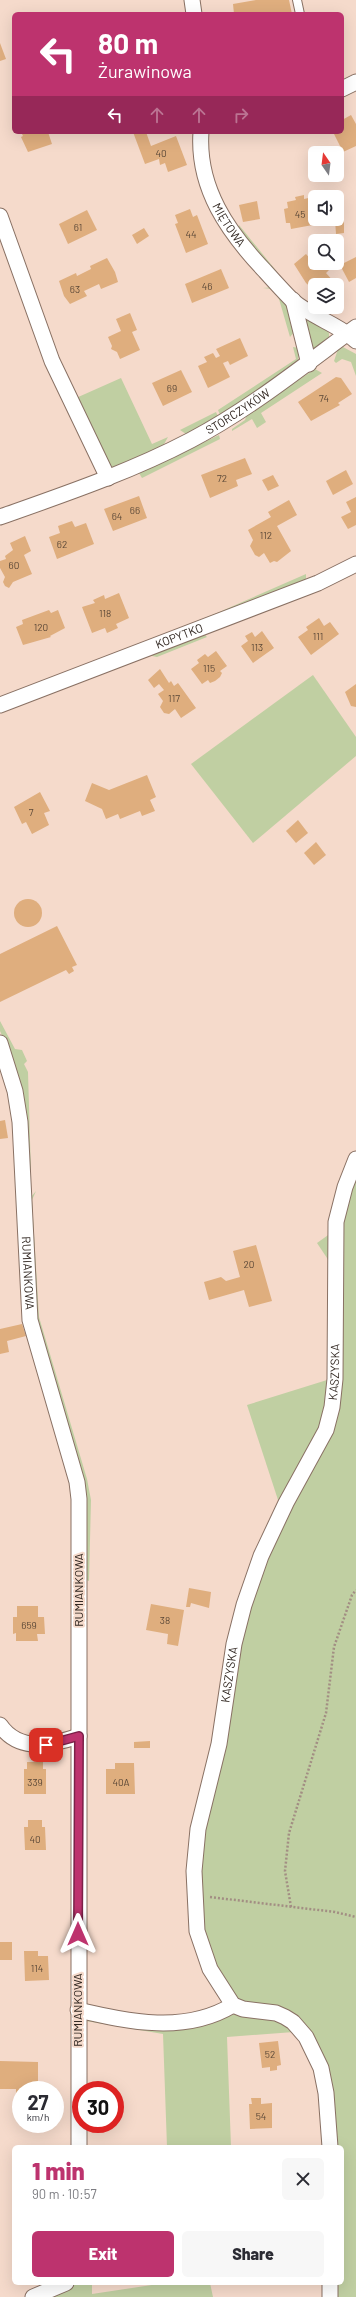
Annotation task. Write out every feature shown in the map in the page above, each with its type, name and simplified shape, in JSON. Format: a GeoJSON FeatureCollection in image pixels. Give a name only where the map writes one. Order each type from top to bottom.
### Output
{"type":"FeatureCollection","features":[{"type":"Feature","properties":{"kind":"street"},"geometry":{"type":"LineString","coordinates":[[192,0],[194,12]]}},
{"type":"Feature","properties":{"kind":"street"},"geometry":{"type":"LineString","coordinates":[[344,88],[356,82]]}},
{"type":"Feature","properties":{"kind":"street","name":"MIĘTOWA"},"geometry":{"type":"LineString","coordinates":[[201,134],[203,170],[217,209],[241,244],[292,300],[315,316],[353,334]]}},
{"type":"Feature","properties":{"kind":"street"},"geometry":{"type":"LineString","coordinates":[[0,216],[52,361],[108,478]]}},
{"type":"Feature","properties":{"kind":"street","name":"MIĘTOWA"},"geometry":{"type":"LineString","coordinates":[[292,300],[309,364]]}},
{"type":"Feature","properties":{"kind":"street","name":"STORCZYKÓW"},"geometry":{"type":"LineString","coordinates":[[0,517],[108,478],[168,452],[215,426],[353,334]]}},
{"type":"Feature","properties":{"kind":"street","name":"KOPYTKO"},"geometry":{"type":"LineString","coordinates":[[0,705],[318,583],[356,564]]}},
{"type":"Feature","properties":{"kind":"street","name":"RUMIANKOWA"},"geometry":{"type":"LineString","coordinates":[[0,1043],[15,1091],[20,1122],[30,1320],[78,1488],[78,2145]]}},
{"type":"Feature","properties":{"kind":"street","name":"KASZYSKA"},"geometry":{"type":"LineString","coordinates":[[233,2005],[221,1988],[203,1952],[197,1931],[194,1896],[198,1829],[219,1744],[234,1644],[244,1605],[261,1556],[286,1503],[326,1430],[332,1407],[335,1379],[336,1226],[342,1198],[356,1158]]}},
{"type":"Feature","properties":{"kind":"street"},"geometry":{"type":"LineString","coordinates":[[0,1725],[5,1733],[28,1744],[46,1745],[79,1736]]}},
{"type":"Feature","properties":{"kind":"street"},"geometry":{"type":"LineString","coordinates":[[78,2010],[108,2017],[158,2023],[184,2023],[219,2014],[233,2005],[243,2009],[276,2013],[285,2016],[293,2022],[306,2037],[321,2068],[326,2093],[330,2145]]}},
{"type":"Feature","properties":{"kind":"street"},"geometry":{"type":"LineString","coordinates":[[33,2297],[61,2285]]}},
{"type":"Feature","properties":{"kind":"street"},"geometry":{"type":"LineString","coordinates":[[330,2285],[330,2297]]}},
{"type":"Feature","properties":{"kind":"lane"},"geometry":{"type":"LineString","coordinates":[[297,0],[300,12]]}},
{"type":"Feature","properties":{"kind":"path"},"geometry":{"type":"LineString","coordinates":[[291,1907],[285,1871],[289,1833],[326,1713],[334,1647],[352,1595],[356,1590]]}},
{"type":"Feature","properties":{"kind":"path"},"geometry":{"type":"LineString","coordinates":[[194,1896],[335,1912],[356,1917]]}},
{"type":"Feature","properties":{"kind":"green space"},"geometry":{"type":"Polygon","coordinates":[[[239,225],[278,273],[265,263],[238,229],[239,225]]]}},
{"type":"Feature","properties":{"kind":"green space"},"geometry":{"type":"Polygon","coordinates":[[[275,287],[286,301],[295,331],[290,337],[279,299],[272,289],[263,288],[275,287]]]}},
{"type":"Feature","properties":{"kind":"green space"},"geometry":{"type":"Polygon","coordinates":[[[300,314],[318,323],[329,333],[329,340],[312,350],[300,314]]]}},
{"type":"Feature","properties":{"kind":"green space"},"geometry":{"type":"Polygon","coordinates":[[[293,347],[299,348],[298,362],[221,417],[218,410],[296,359],[293,347]]]}},
{"type":"Feature","properties":{"kind":"green space"},"geometry":{"type":"Polygon","coordinates":[[[343,347],[356,354],[356,376],[351,362],[342,359],[336,363],[334,361],[338,349],[343,347]]]}},
{"type":"Feature","properties":{"kind":"green space"},"geometry":{"type":"Polygon","coordinates":[[[315,369],[322,373],[261,413],[266,422],[257,428],[252,419],[232,431],[232,429],[245,420],[247,414],[315,369]]]}},
{"type":"Feature","properties":{"kind":"green space"},"geometry":{"type":"Polygon","coordinates":[[[121,378],[152,444],[168,437],[163,446],[118,467],[112,467],[106,464],[76,398],[121,378]]]}},
{"type":"Feature","properties":{"kind":"green space"},"geometry":{"type":"Polygon","coordinates":[[[216,412],[219,419],[186,434],[180,430],[216,412]]]}},
{"type":"Feature","properties":{"kind":"green space"},"geometry":{"type":"Polygon","coordinates":[[[219,435],[220,439],[142,478],[139,473],[219,435]]]}},
{"type":"Feature","properties":{"kind":"green space"},"geometry":{"type":"Polygon","coordinates":[[[306,574],[306,580],[139,644],[217,613],[306,574]]]}},
{"type":"Feature","properties":{"kind":"green space"},"geometry":{"type":"Polygon","coordinates":[[[205,635],[207,637],[157,657],[152,656],[151,653],[205,635]]]}},
{"type":"Feature","properties":{"kind":"green space"},"geometry":{"type":"Polygon","coordinates":[[[313,675],[356,737],[356,756],[253,843],[191,764],[313,675]]]}},
{"type":"Feature","properties":{"kind":"green space"},"geometry":{"type":"Polygon","coordinates":[[[0,1021],[15,1049],[22,1050],[27,1061],[24,1064],[28,1072],[31,1174],[29,1171],[9,1051],[0,1031],[0,1021]]]}},
{"type":"Feature","properties":{"kind":"green space"},"geometry":{"type":"Polygon","coordinates":[[[356,1169],[356,2297],[334,2297],[334,2285],[344,2285],[344,2145],[334,2145],[309,2035],[244,2006],[225,1986],[202,1931],[198,1872],[239,1646],[265,1557],[329,1430],[339,1236],[356,1169]]]}},
{"type":"Feature","properties":{"kind":"green space"},"geometry":{"type":"Polygon","coordinates":[[[36,1191],[32,1200],[39,1317],[87,1479],[91,1500],[89,1581],[84,1579],[86,1544],[36,1316],[31,1197],[36,1191]]]}},
{"type":"Feature","properties":{"kind":"green space"},"geometry":{"type":"Polygon","coordinates":[[[331,1233],[331,1264],[317,1243],[331,1233]]]}},
{"type":"Feature","properties":{"kind":"green space"},"geometry":{"type":"Polygon","coordinates":[[[327,1380],[325,1414],[314,1443],[280,1506],[247,1405],[327,1380]]]}},
{"type":"Feature","properties":{"kind":"green space"},"geometry":{"type":"Polygon","coordinates":[[[235,2014],[277,2017],[294,2032],[227,2037],[231,2145],[167,2145],[163,2034],[86,2021],[87,2081],[83,2081],[86,2020],[89,2016],[218,2020],[235,2014]]]}},
{"type":"Feature","properties":{"kind":"green space"},"geometry":{"type":"Polygon","coordinates":[[[71,2285],[92,2285],[92,2294],[152,2285],[210,2285],[213,2297],[48,2297],[71,2285]]]}},
{"type":"Feature","properties":{"kind":"building"},"geometry":{"type":"Polygon","coordinates":[[[256,0],[289,0],[292,12],[234,12],[233,4],[256,0]]]}},
{"type":"Feature","properties":{"kind":"building"},"geometry":{"type":"Polygon","coordinates":[[[0,43],[6,59],[0,61],[0,43]]]}},
{"type":"Feature","properties":{"kind":"building"},"geometry":{"type":"Polygon","coordinates":[[[351,115],[356,124],[356,146],[344,152],[344,146],[340,146],[334,134],[344,134],[344,119],[351,115]]]}},
{"type":"Feature","properties":{"kind":"building"},"geometry":{"type":"Polygon","coordinates":[[[22,134],[49,134],[52,144],[28,152],[21,137],[23,136],[22,134]]]}},
{"type":"Feature","properties":{"kind":"building"},"geometry":{"type":"Polygon","coordinates":[[[134,134],[147,134],[151,146],[176,136],[187,165],[168,172],[165,163],[160,165],[159,159],[145,164],[134,134]]]}},
{"type":"Feature","properties":{"kind":"building"},"geometry":{"type":"Polygon","coordinates":[[[304,195],[304,199],[308,198],[308,226],[291,229],[290,223],[286,223],[284,209],[288,208],[287,202],[296,200],[295,197],[304,195]]]}},
{"type":"Feature","properties":{"kind":"building"},"geometry":{"type":"Polygon","coordinates":[[[257,201],[260,219],[243,222],[239,205],[257,201]]]}},
{"type":"Feature","properties":{"kind":"building"},"geometry":{"type":"Polygon","coordinates":[[[190,209],[193,217],[197,215],[208,244],[186,253],[175,224],[178,223],[175,215],[190,209]]]}},
{"type":"Feature","properties":{"kind":"building"},"geometry":{"type":"Polygon","coordinates":[[[87,210],[97,230],[68,244],[59,224],[87,210]]]}},
{"type":"Feature","properties":{"kind":"building"},"geometry":{"type":"Polygon","coordinates":[[[335,226],[344,226],[344,233],[336,234],[335,226]]]}},
{"type":"Feature","properties":{"kind":"building"},"geometry":{"type":"Polygon","coordinates":[[[144,228],[149,236],[137,244],[132,235],[144,228]]]}},
{"type":"Feature","properties":{"kind":"building"},"geometry":{"type":"Polygon","coordinates":[[[306,254],[308,256],[308,270],[329,270],[326,273],[330,278],[308,278],[308,285],[294,264],[306,254]]]}},
{"type":"Feature","properties":{"kind":"building"},"geometry":{"type":"Polygon","coordinates":[[[356,257],[356,278],[349,282],[343,270],[344,270],[344,263],[356,257]]]}},
{"type":"Feature","properties":{"kind":"building"},"geometry":{"type":"Polygon","coordinates":[[[107,258],[115,272],[118,282],[101,289],[99,284],[84,291],[87,296],[70,304],[64,296],[59,281],[76,273],[77,276],[91,269],[90,266],[107,258]]]}},
{"type":"Feature","properties":{"kind":"building"},"geometry":{"type":"Polygon","coordinates":[[[221,269],[229,288],[192,303],[185,284],[221,269]]]}},
{"type":"Feature","properties":{"kind":"building"},"geometry":{"type":"Polygon","coordinates":[[[130,313],[137,330],[132,332],[140,350],[120,359],[117,352],[111,349],[112,346],[108,337],[121,331],[116,319],[130,313]]]}},
{"type":"Feature","properties":{"kind":"building"},"geometry":{"type":"Polygon","coordinates":[[[240,338],[248,356],[230,365],[228,361],[223,363],[230,377],[208,388],[198,366],[207,362],[204,357],[213,353],[216,358],[220,356],[216,349],[240,338]]]}},
{"type":"Feature","properties":{"kind":"building"},"geometry":{"type":"Polygon","coordinates":[[[181,370],[192,392],[163,406],[152,383],[181,370]]]}},
{"type":"Feature","properties":{"kind":"building"},"geometry":{"type":"Polygon","coordinates":[[[336,377],[341,378],[352,394],[338,403],[340,405],[311,421],[298,402],[336,377]]]}},
{"type":"Feature","properties":{"kind":"building"},"geometry":{"type":"Polygon","coordinates":[[[245,458],[252,474],[236,480],[238,486],[210,498],[201,475],[245,458]]]}},
{"type":"Feature","properties":{"kind":"building"},"geometry":{"type":"Polygon","coordinates":[[[346,470],[353,484],[333,495],[326,481],[346,470]]]}},
{"type":"Feature","properties":{"kind":"building"},"geometry":{"type":"Polygon","coordinates":[[[273,475],[279,486],[268,491],[262,480],[273,475]]]}},
{"type":"Feature","properties":{"kind":"building"},"geometry":{"type":"Polygon","coordinates":[[[139,496],[147,518],[113,531],[104,509],[139,496]]]}},
{"type":"Feature","properties":{"kind":"building"},"geometry":{"type":"Polygon","coordinates":[[[356,497],[356,525],[348,529],[341,517],[351,512],[346,502],[356,497]]]}},
{"type":"Feature","properties":{"kind":"building"},"geometry":{"type":"Polygon","coordinates":[[[289,500],[297,515],[277,526],[291,551],[277,562],[274,561],[270,563],[264,553],[259,557],[255,555],[250,546],[253,540],[248,530],[271,517],[268,512],[289,500]]]}},
{"type":"Feature","properties":{"kind":"building"},"geometry":{"type":"Polygon","coordinates":[[[72,521],[75,527],[86,523],[94,544],[57,559],[49,537],[60,533],[58,526],[72,521]]]}},
{"type":"Feature","properties":{"kind":"building"},"geometry":{"type":"Polygon","coordinates":[[[25,536],[31,551],[24,555],[32,574],[13,582],[9,588],[5,586],[3,582],[5,577],[0,568],[0,561],[6,559],[5,556],[13,550],[10,543],[25,536]]]}},
{"type":"Feature","properties":{"kind":"building"},"geometry":{"type":"Polygon","coordinates":[[[119,593],[129,618],[116,624],[118,628],[107,633],[105,628],[92,633],[82,607],[95,603],[93,600],[104,595],[105,599],[119,593]]]}},
{"type":"Feature","properties":{"kind":"building"},"geometry":{"type":"Polygon","coordinates":[[[49,610],[51,613],[58,610],[65,628],[50,636],[51,637],[23,645],[16,627],[23,624],[22,620],[49,610]]]}},
{"type":"Feature","properties":{"kind":"building"},"geometry":{"type":"Polygon","coordinates":[[[319,618],[324,626],[330,622],[339,634],[311,655],[298,637],[308,630],[306,627],[319,618]]]}},
{"type":"Feature","properties":{"kind":"building"},"geometry":{"type":"Polygon","coordinates":[[[262,631],[274,648],[253,663],[241,646],[248,641],[245,636],[252,632],[255,637],[262,631]]]}},
{"type":"Feature","properties":{"kind":"building"},"geometry":{"type":"Polygon","coordinates":[[[216,651],[227,666],[220,671],[222,673],[220,677],[215,681],[210,683],[208,680],[202,684],[191,669],[199,663],[197,660],[205,654],[208,657],[216,651]]]}},
{"type":"Feature","properties":{"kind":"building"},"geometry":{"type":"Polygon","coordinates":[[[160,669],[169,683],[171,681],[174,686],[178,683],[196,708],[181,718],[175,709],[169,714],[164,713],[160,707],[163,701],[158,694],[164,690],[159,684],[154,688],[148,680],[160,669]]]}},
{"type":"Feature","properties":{"kind":"building"},"geometry":{"type":"Polygon","coordinates":[[[356,684],[356,707],[351,706],[345,692],[356,684]]]}},
{"type":"Feature","properties":{"kind":"building"},"geometry":{"type":"Polygon","coordinates":[[[147,775],[156,797],[150,800],[155,811],[142,816],[140,811],[120,819],[118,814],[106,819],[102,809],[85,801],[92,783],[109,790],[147,775]]]}},
{"type":"Feature","properties":{"kind":"building"},"geometry":{"type":"Polygon","coordinates":[[[40,792],[50,811],[44,813],[49,825],[32,834],[26,822],[22,824],[14,807],[40,792]]]}},
{"type":"Feature","properties":{"kind":"building"},"geometry":{"type":"Polygon","coordinates":[[[298,820],[308,833],[296,843],[286,831],[298,820]]]}},
{"type":"Feature","properties":{"kind":"building"},"geometry":{"type":"Polygon","coordinates":[[[316,842],[326,855],[314,865],[304,853],[316,842]]]}},
{"type":"Feature","properties":{"kind":"building"},"geometry":{"type":"Polygon","coordinates":[[[28,899],[38,903],[42,913],[38,923],[28,927],[18,923],[14,913],[18,903],[28,899]]]}},
{"type":"Feature","properties":{"kind":"building"},"geometry":{"type":"Polygon","coordinates":[[[57,926],[77,965],[72,967],[74,971],[69,974],[66,970],[0,1002],[0,954],[57,926]]]}},
{"type":"Feature","properties":{"kind":"building"},"geometry":{"type":"Polygon","coordinates":[[[5,1120],[8,1138],[0,1139],[0,1121],[5,1120]]]}},
{"type":"Feature","properties":{"kind":"building"},"geometry":{"type":"Polygon","coordinates":[[[256,1245],[272,1301],[249,1307],[244,1290],[209,1300],[204,1282],[221,1277],[226,1281],[240,1277],[233,1251],[256,1245]]]}},
{"type":"Feature","properties":{"kind":"building"},"geometry":{"type":"Polygon","coordinates":[[[22,1324],[26,1336],[7,1341],[9,1352],[0,1354],[0,1329],[22,1324]]]}},
{"type":"Feature","properties":{"kind":"building"},"geometry":{"type":"Polygon","coordinates":[[[189,1588],[211,1592],[209,1608],[191,1603],[190,1607],[186,1607],[189,1588]]]}},
{"type":"Feature","properties":{"kind":"building"},"geometry":{"type":"Polygon","coordinates":[[[151,1604],[184,1610],[178,1646],[167,1644],[168,1634],[146,1630],[151,1604]]]}},
{"type":"Feature","properties":{"kind":"building"},"geometry":{"type":"Polygon","coordinates":[[[17,1606],[38,1606],[38,1617],[44,1617],[45,1634],[37,1634],[38,1641],[16,1641],[16,1633],[13,1634],[13,1617],[17,1617],[17,1606]]]}},
{"type":"Feature","properties":{"kind":"building"},"geometry":{"type":"Polygon","coordinates":[[[150,1741],[150,1748],[134,1748],[134,1742],[150,1741]]]}},
{"type":"Feature","properties":{"kind":"building"},"geometry":{"type":"Polygon","coordinates":[[[27,1762],[43,1762],[43,1769],[46,1769],[46,1794],[24,1794],[24,1769],[27,1769],[27,1762]]]}},
{"type":"Feature","properties":{"kind":"building"},"geometry":{"type":"Polygon","coordinates":[[[115,1763],[134,1763],[135,1794],[106,1794],[106,1769],[115,1769],[115,1763]]]}},
{"type":"Feature","properties":{"kind":"building"},"geometry":{"type":"Polygon","coordinates":[[[28,1820],[42,1820],[42,1827],[45,1827],[46,1850],[25,1850],[24,1827],[28,1827],[28,1820]]]}},
{"type":"Feature","properties":{"kind":"building"},"geometry":{"type":"Polygon","coordinates":[[[0,1942],[12,1942],[12,1960],[0,1960],[0,1942]]]}},
{"type":"Feature","properties":{"kind":"building"},"geometry":{"type":"Polygon","coordinates":[[[24,1951],[38,1951],[38,1956],[48,1956],[49,1980],[25,1981],[24,1951]]]}},
{"type":"Feature","properties":{"kind":"building"},"geometry":{"type":"Polygon","coordinates":[[[278,2041],[281,2065],[277,2066],[277,2070],[270,2071],[270,2067],[262,2068],[259,2043],[278,2041]]]}},
{"type":"Feature","properties":{"kind":"building"},"geometry":{"type":"Polygon","coordinates":[[[0,2061],[38,2062],[38,2081],[12,2081],[12,2089],[0,2089],[0,2061]]]}},
{"type":"Feature","properties":{"kind":"building"},"geometry":{"type":"Polygon","coordinates":[[[251,2098],[261,2098],[261,2104],[272,2103],[272,2128],[250,2129],[249,2104],[252,2104],[251,2098]]]}},
{"type":"Feature","properties":{"kind":"route"},"geometry":{"type":"LineString","coordinates":[[46,1745],[79,1736],[78,1934]]}}]}
